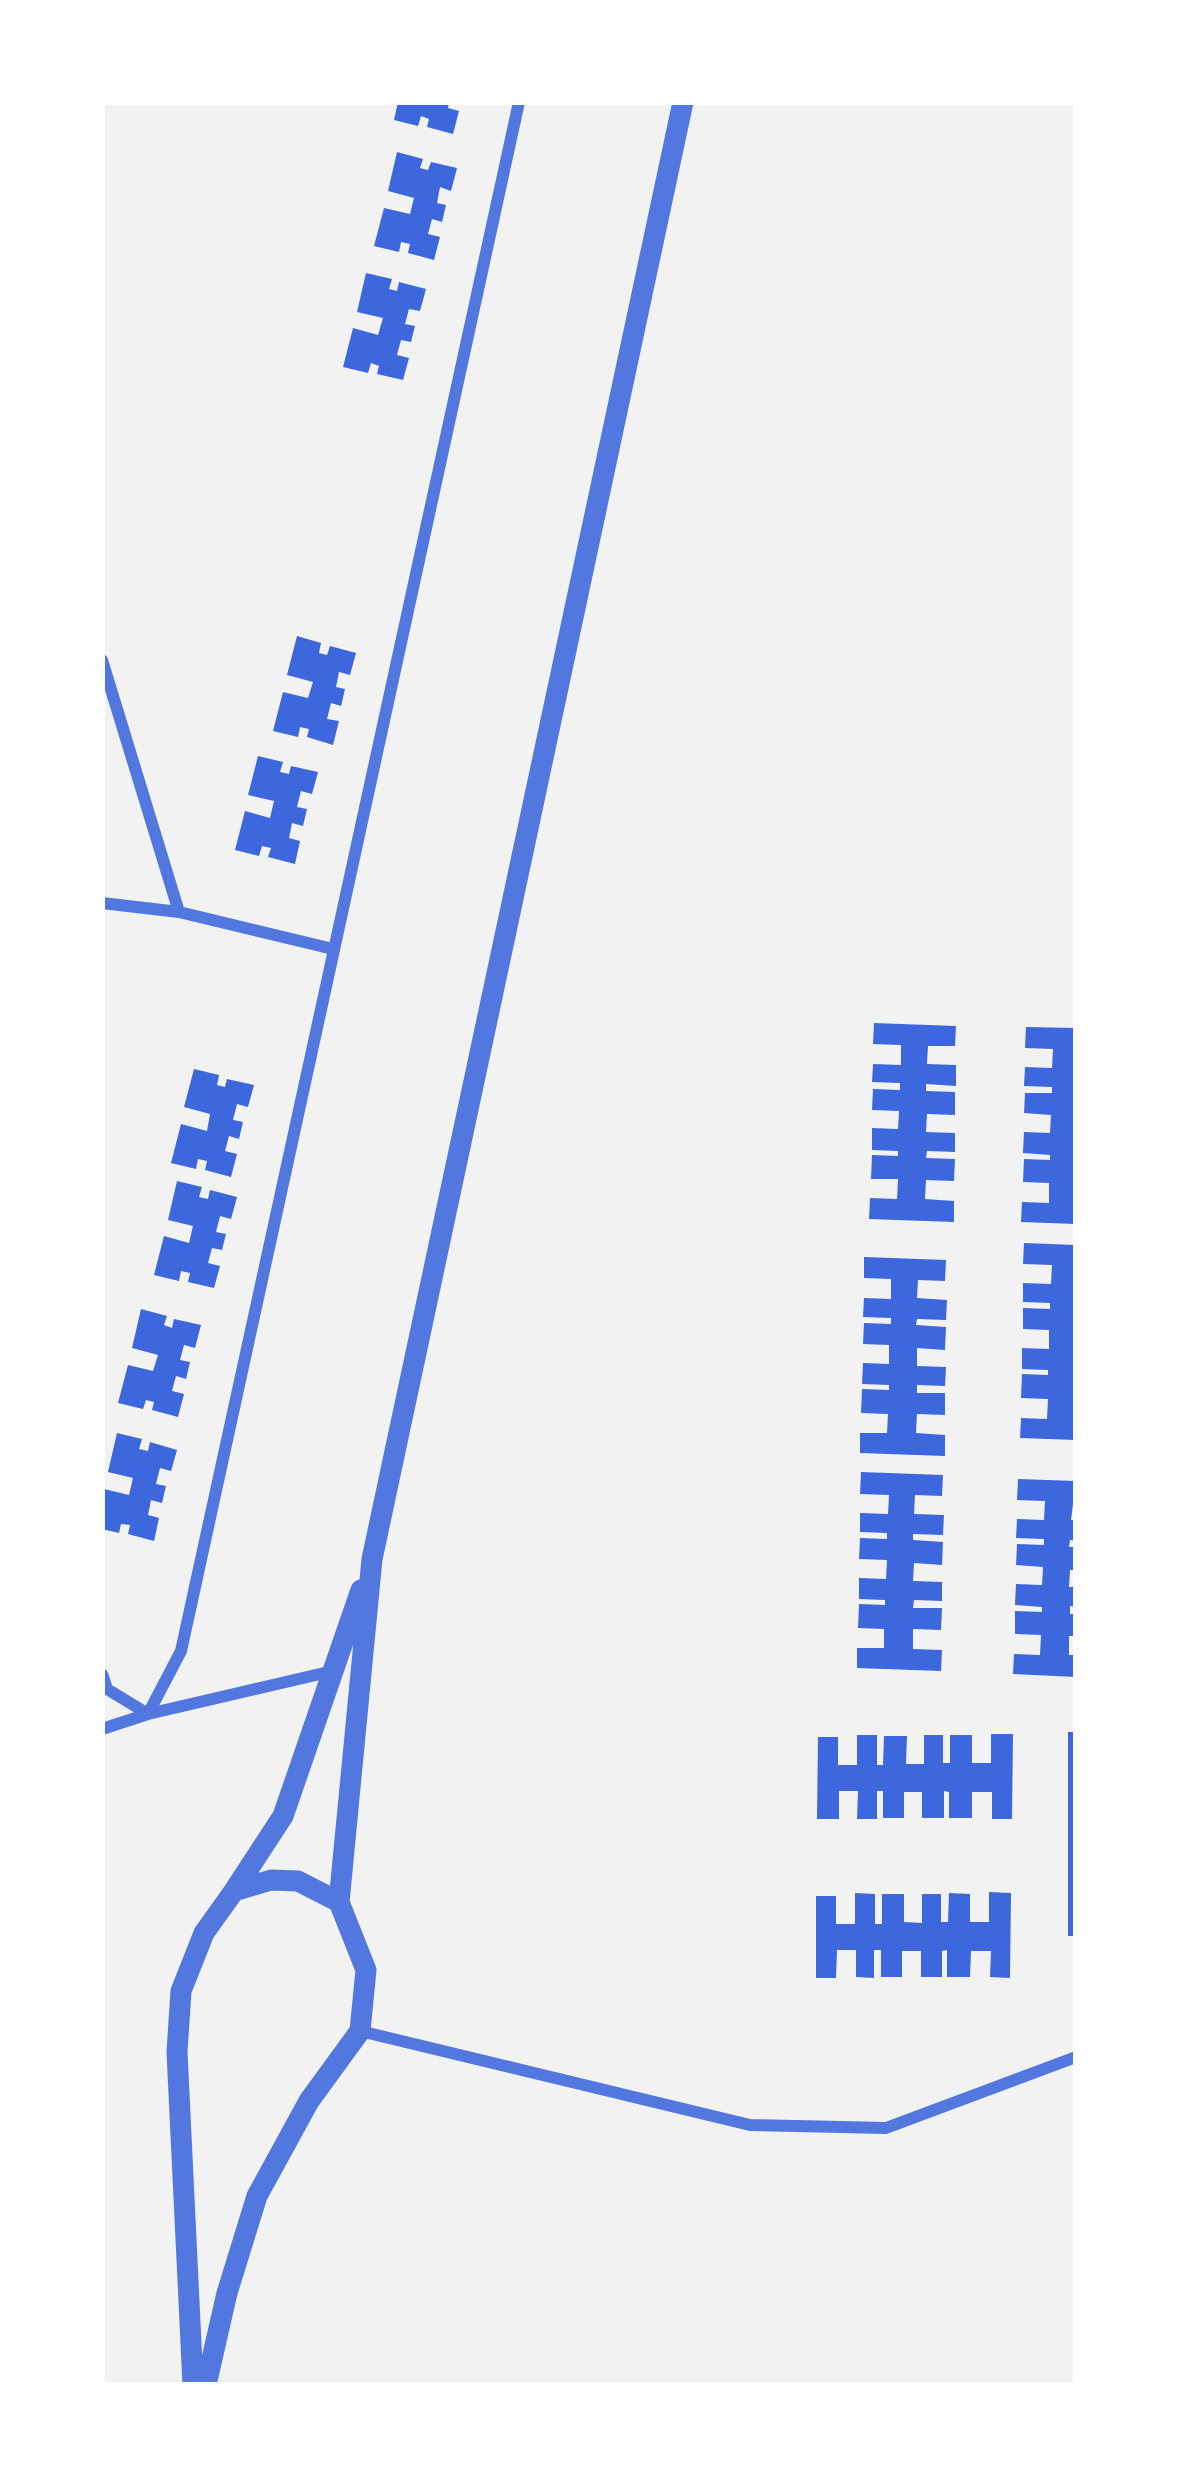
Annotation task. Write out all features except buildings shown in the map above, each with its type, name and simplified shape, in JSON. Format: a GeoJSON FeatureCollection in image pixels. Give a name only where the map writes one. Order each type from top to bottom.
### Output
{"type":"FeatureCollection","features":[{"type":"Feature","properties":{"kind":"street"},"geometry":{"type":"LineString","coordinates":[[148,1714],[181,1651],[519,102]]}},
{"type":"Feature","properties":{"kind":"street"},"geometry":{"type":"LineString","coordinates":[[206,2385],[226,2293],[257,2196],[309,2101],[360,2031],[366,1970],[339,1902],[372,1559],[683,102]]}},
{"type":"Feature","properties":{"kind":"street"},"geometry":{"type":"LineString","coordinates":[[102,660],[179,912]]}},
{"type":"Feature","properties":{"kind":"street"},"geometry":{"type":"LineString","coordinates":[[102,903],[179,912],[333,949]]}},
{"type":"Feature","properties":{"kind":"street"},"geometry":{"type":"LineString","coordinates":[[194,2385],[177,2052],[181,1991],[204,1933],[283,1816],[372,1559]]}},
{"type":"Feature","properties":{"kind":"street"},"geometry":{"type":"LineString","coordinates":[[102,1729],[333,1671]]}},
{"type":"Feature","properties":{"kind":"street"},"geometry":{"type":"LineString","coordinates":[[102,1674],[107,1689],[148,1714]]}},
{"type":"Feature","properties":{"kind":"street"},"geometry":{"type":"LineString","coordinates":[[234,1891],[271,1880],[298,1881],[339,1902]]}},
{"type":"Feature","properties":{"kind":"street"},"geometry":{"type":"LineString","coordinates":[[360,2031],[750,2125],[886,2128],[1076,2057]]}}]}
